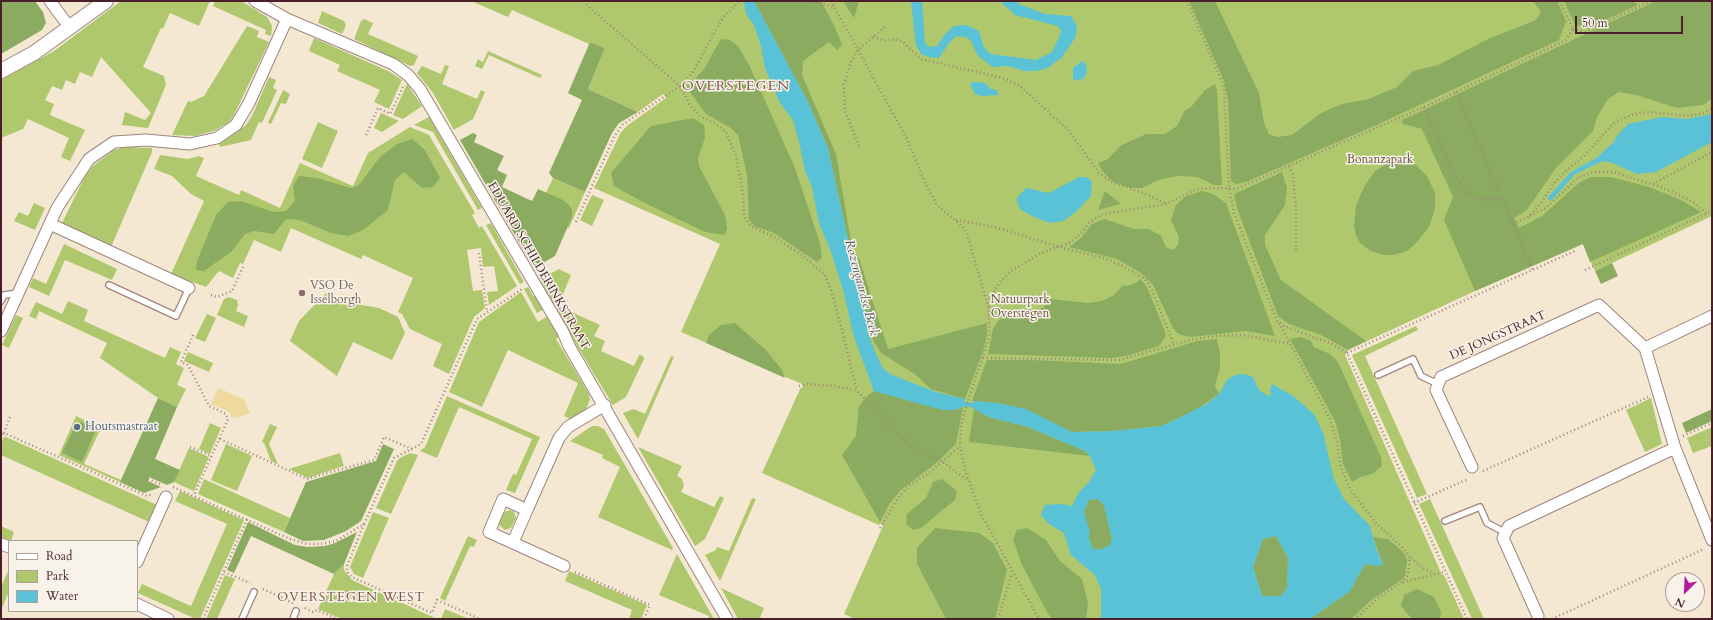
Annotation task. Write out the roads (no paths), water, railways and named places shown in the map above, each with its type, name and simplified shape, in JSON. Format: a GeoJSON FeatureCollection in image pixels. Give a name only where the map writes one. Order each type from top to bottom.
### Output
{"type":"FeatureCollection","features":[{"type":"Feature","properties":{"kind":"street"},"geometry":{"type":"LineString","coordinates":[[50,1],[70,28]]}},
{"type":"Feature","properties":{"kind":"street"},"geometry":{"type":"LineString","coordinates":[[1,72],[34,53],[106,1]]}},
{"type":"Feature","properties":{"kind":"street","name":"EDUARD SCHILDERINKSTRAAT"},"geometry":{"type":"LineString","coordinates":[[255,1],[287,19],[392,64],[408,76],[420,89],[727,619]]}},
{"type":"Feature","properties":{"kind":"street"},"geometry":{"type":"LineString","coordinates":[[1,331],[57,208],[89,159],[114,142],[146,140],[190,144],[217,138],[236,125],[249,103],[287,19]]}},
{"type":"Feature","properties":{"kind":"street"},"geometry":{"type":"LineString","coordinates":[[50,224],[189,288]]}},
{"type":"Feature","properties":{"kind":"street","name":"DE JONGSTRAAT"},"geometry":{"type":"LineString","coordinates":[[1438,384],[1441,377],[1599,305],[1645,348]]}},
{"type":"Feature","properties":{"kind":"street"},"geometry":{"type":"LineString","coordinates":[[1709,544],[1674,444],[1645,348],[1712,316]]}},
{"type":"Feature","properties":{"kind":"street"},"geometry":{"type":"LineString","coordinates":[[1438,384],[1436,390],[1472,467]]}},
{"type":"Feature","properties":{"kind":"street"},"geometry":{"type":"LineString","coordinates":[[513,542],[564,433],[568,427],[604,405]]}},
{"type":"Feature","properties":{"kind":"street"},"geometry":{"type":"LineString","coordinates":[[1538,616],[1503,538],[1509,526],[1674,444]]}},
{"type":"Feature","properties":{"kind":"street"},"geometry":{"type":"LineString","coordinates":[[138,560],[166,490]]}},
{"type":"Feature","properties":{"kind":"street"},"geometry":{"type":"LineString","coordinates":[[527,510],[503,499],[488,532],[564,566]]}},
{"type":"Feature","properties":{"kind":"street"},"geometry":{"type":"LineString","coordinates":[[138,604],[168,619]]}},
{"type":"Feature","properties":{"kind":"lane"},"geometry":{"type":"LineString","coordinates":[[109,285],[176,316],[189,288]]}},
{"type":"Feature","properties":{"kind":"lane"},"geometry":{"type":"LineString","coordinates":[[1,301],[4,295],[18,293]]}},
{"type":"Feature","properties":{"kind":"lane"},"geometry":{"type":"LineString","coordinates":[[1378,375],[1413,359],[1421,376],[1438,384]]}},
{"type":"Feature","properties":{"kind":"lane"},"geometry":{"type":"LineString","coordinates":[[1445,521],[1480,506],[1487,523],[1506,532]]}},
{"type":"Feature","properties":{"kind":"lane"},"geometry":{"type":"LineString","coordinates":[[242,619],[254,592]]}},
{"type":"Feature","properties":{"kind":"lane"},"geometry":{"type":"LineString","coordinates":[[293,619],[296,611]]}},
{"type":"Feature","properties":{"kind":"water"},"geometry":{"type":"Polygon","coordinates":[[[744,1],[754,1],[808,102],[828,148],[856,276],[864,303],[868,333],[883,368],[890,374],[936,392],[965,399],[963,407],[955,410],[942,410],[874,391],[854,337],[843,290],[831,252],[819,223],[812,187],[805,171],[793,120],[780,103],[765,68],[761,46],[754,25],[746,14],[744,1]]]}},
{"type":"Feature","properties":{"kind":"water"},"geometry":{"type":"Polygon","coordinates":[[[911,1],[922,1],[925,43],[929,47],[937,46],[945,34],[954,26],[967,25],[979,31],[984,48],[991,54],[1036,60],[1052,52],[1061,31],[1058,26],[1015,15],[1000,1],[1016,1],[1019,4],[1045,14],[1071,16],[1077,26],[1075,38],[1062,57],[1048,68],[1036,71],[1024,71],[1008,66],[993,67],[978,56],[971,41],[966,37],[956,36],[939,58],[929,57],[921,54],[916,45],[911,1]]]}},
{"type":"Feature","properties":{"kind":"water"},"geometry":{"type":"Polygon","coordinates":[[[1082,61],[1086,64],[1087,72],[1084,78],[1077,81],[1073,79],[1073,68],[1082,61]]]}},
{"type":"Feature","properties":{"kind":"water"},"geometry":{"type":"Polygon","coordinates":[[[970,83],[985,83],[991,89],[996,90],[999,95],[981,96],[975,94],[970,83]]]}},
{"type":"Feature","properties":{"kind":"water"},"geometry":{"type":"Polygon","coordinates":[[[1712,114],[1712,142],[1656,172],[1637,174],[1613,163],[1603,161],[1575,174],[1551,201],[1547,198],[1571,172],[1595,159],[1613,143],[1620,132],[1628,124],[1662,117],[1687,119],[1712,114]]]}},
{"type":"Feature","properties":{"kind":"water"},"geometry":{"type":"Polygon","coordinates":[[[1079,177],[1086,177],[1092,181],[1091,196],[1076,212],[1063,221],[1050,223],[1021,210],[1018,205],[1017,198],[1026,188],[1049,193],[1079,177]]]}},
{"type":"Feature","properties":{"kind":"water"},"geometry":{"type":"Polygon","coordinates":[[[1245,374],[1253,377],[1259,390],[1268,396],[1271,395],[1270,389],[1272,384],[1293,396],[1314,414],[1323,433],[1334,479],[1344,499],[1370,526],[1376,548],[1383,564],[1378,566],[1365,564],[1350,591],[1310,619],[1101,619],[1101,589],[1095,575],[1071,555],[1064,533],[1049,524],[1041,515],[1045,505],[1061,504],[1072,506],[1079,492],[1089,482],[1096,470],[1090,456],[1085,451],[1028,427],[989,417],[974,409],[974,401],[998,403],[1026,409],[1072,432],[1114,431],[1161,426],[1177,419],[1208,403],[1219,394],[1227,380],[1235,375],[1245,374]],[[1098,499],[1089,500],[1084,511],[1090,533],[1089,538],[1093,549],[1102,549],[1109,546],[1112,539],[1104,505],[1098,499]],[[1276,536],[1263,539],[1253,567],[1262,596],[1281,596],[1287,588],[1288,558],[1276,536]]]}},
{"type":"Feature","properties":{"kind":"waterway","name":"Rozengaardse Beek"},"geometry":{"type":"LineString","coordinates":[[958,403],[978,406]]}},
{"type":"Feature","properties":{"kind":"place","name":"VSO De Isselborgh"},"geometry":{"type":"Point","coordinates":[302,293]}},
{"type":"Feature","properties":{"kind":"place","name":"Houtsmastraat"},"geometry":{"type":"Point","coordinates":[77,427]}},
{"type":"Feature","properties":{"kind":"district","name":"OVERSTEGEN"},"geometry":{"type":"Point","coordinates":[736,87]}},
{"type":"Feature","properties":{"kind":"district","name":"OVERSTEGEN WEST"},"geometry":{"type":"Point","coordinates":[351,598]}},
{"type":"Feature","properties":{"kind":"park label","name":"Bonanzapark"},"geometry":{"type":"Point","coordinates":[1380,160]}},
{"type":"Feature","properties":{"kind":"park label","name":"Natuurpark Overstegen"},"geometry":{"type":"Point","coordinates":[1020,307]}}]}
